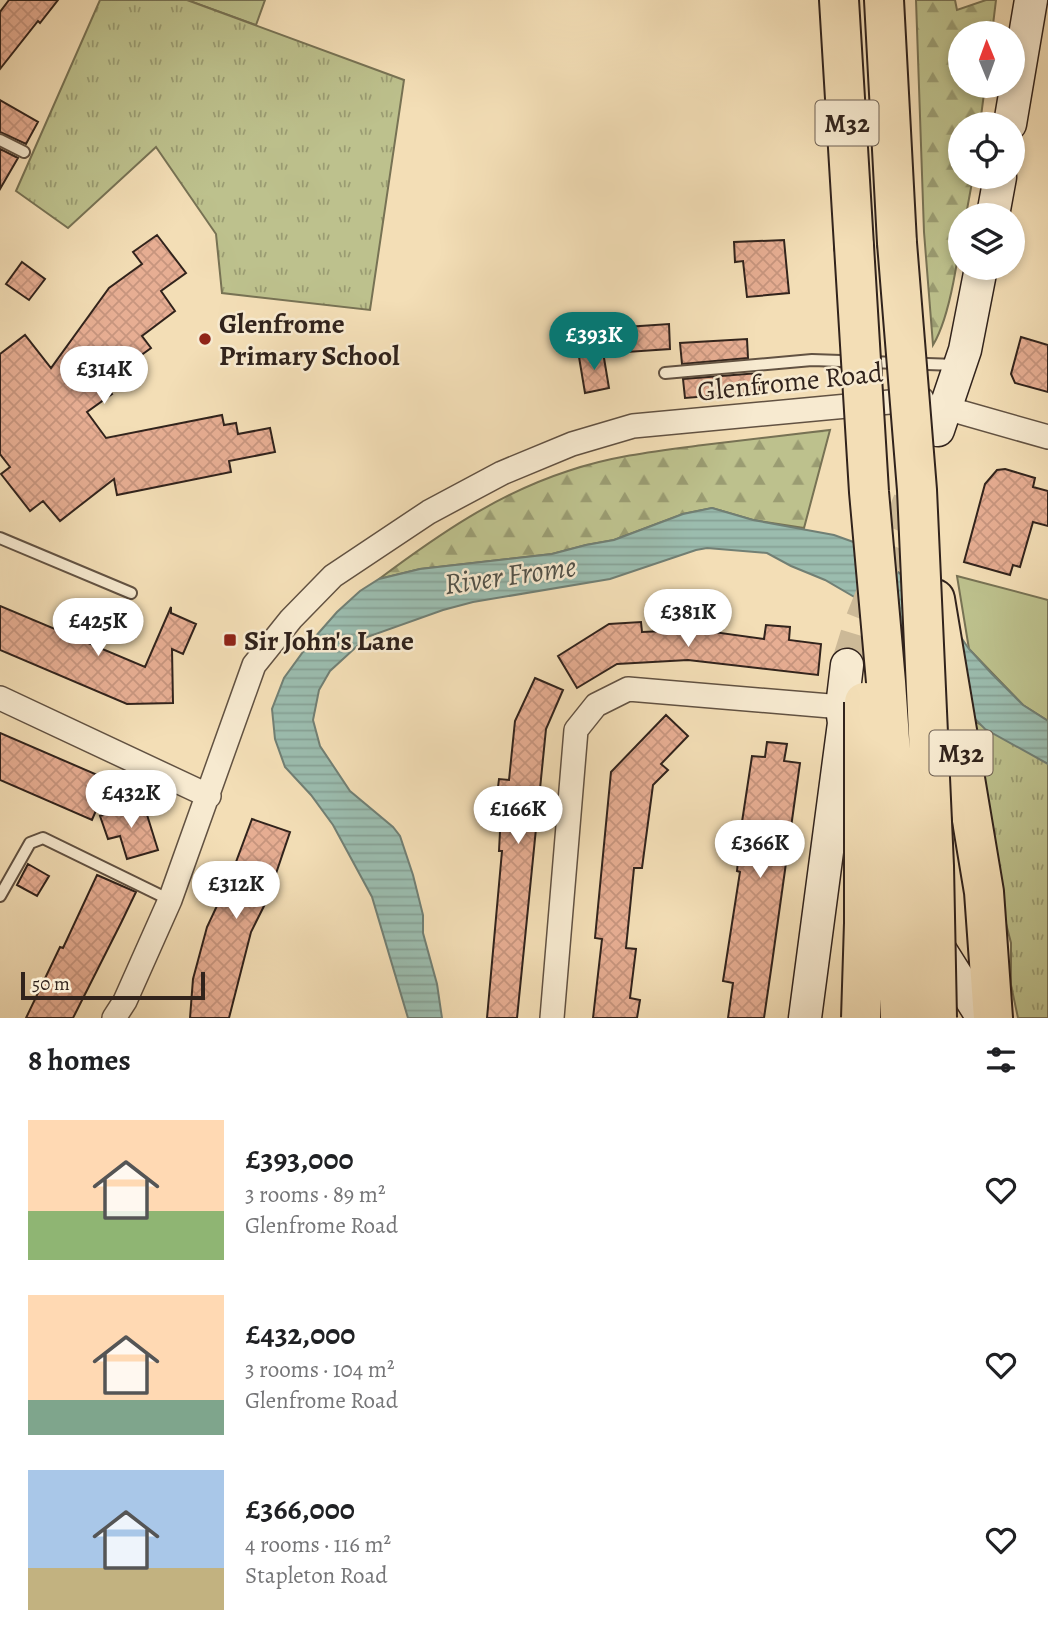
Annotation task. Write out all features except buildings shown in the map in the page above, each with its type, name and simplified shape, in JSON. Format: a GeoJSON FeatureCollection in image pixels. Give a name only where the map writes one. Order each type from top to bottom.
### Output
{"type":"FeatureCollection","features":[{"type":"Feature","properties":{"kind":"highway","name":"M32"},"geometry":{"type":"LineString","coordinates":[[839,0],[869,492],[896,827],[900,1018]]}},
{"type":"Feature","properties":{"kind":"highway","name":"M32"},"geometry":{"type":"LineString","coordinates":[[884,0],[897,243],[917,490],[934,866],[937,1018]]}},
{"type":"Feature","properties":{"kind":"highway","name":"M32"},"geometry":{"type":"LineString","coordinates":[[917,490],[984,892],[993,1018]]}},
{"type":"Feature","properties":{"kind":"highway","name":"M32"},"geometry":{"type":"LineString","coordinates":[[861,1018],[864,923],[864,676],[869,492]]}},
{"type":"Feature","properties":{"kind":"main road"},"geometry":{"type":"LineString","coordinates":[[1012,112],[1031,0]]}},
{"type":"Feature","properties":{"kind":"main road"},"geometry":{"type":"LineString","coordinates":[[945,411],[960,365],[978,280]]}},
{"type":"Feature","properties":{"kind":"main road"},"geometry":{"type":"LineString","coordinates":[[805,1018],[847,665]]}},
{"type":"Feature","properties":{"kind":"main road"},"geometry":{"type":"LineString","coordinates":[[843,715],[873,817],[909,900],[983,1018]]}},
{"type":"Feature","properties":{"kind":"main road"},"geometry":{"type":"LineString","coordinates":[[813,953],[832,920],[857,902],[909,900]]}},
{"type":"Feature","properties":{"kind":"street"},"geometry":{"type":"LineString","coordinates":[[945,411],[1048,436]]}},
{"type":"Feature","properties":{"kind":"street","name":"Glenfrome Road"},"geometry":{"type":"LineString","coordinates":[[126,1012],[209,796],[254,664],[291,619],[333,576],[429,512],[502,473],[572,444],[633,426],[945,411]]}},
{"type":"Feature","properties":{"kind":"street"},"geometry":{"type":"LineString","coordinates":[[552,1018],[576,730],[596,705],[628,689],[843,715]]}},
{"type":"Feature","properties":{"kind":"street"},"geometry":{"type":"LineString","coordinates":[[0,698],[209,796]]}},
{"type":"Feature","properties":{"kind":"lane"},"geometry":{"type":"LineString","coordinates":[[0,140],[24,152]]}},
{"type":"Feature","properties":{"kind":"lane"},"geometry":{"type":"LineString","coordinates":[[665,373],[812,360],[960,365]]}},
{"type":"Feature","properties":{"kind":"lane"},"geometry":{"type":"LineString","coordinates":[[0,538],[131,593]]}},
{"type":"Feature","properties":{"kind":"lane"},"geometry":{"type":"LineString","coordinates":[[0,896],[30,843],[43,838],[170,900]]}},
{"type":"Feature","properties":{"kind":"green space"},"geometry":{"type":"Polygon","coordinates":[[[100,0],[187,0],[404,80],[370,310],[222,293],[216,234],[156,147],[68,228],[16,191],[100,0]]]}},
{"type":"Feature","properties":{"kind":"green space"},"geometry":{"type":"Polygon","coordinates":[[[187,0],[265,0],[256,25],[187,0]]]}},
{"type":"Feature","properties":{"kind":"green space"},"geometry":{"type":"Polygon","coordinates":[[[916,0],[955,0],[957,10],[986,0],[996,0],[993,21],[948,21],[948,98],[983,98],[982,112],[948,112],[948,189],[971,189],[968,203],[948,203],[948,280],[954,280],[945,318],[933,345],[924,232],[916,0]]]}},
{"type":"Feature","properties":{"kind":"green space"},"geometry":{"type":"Polygon","coordinates":[[[830,430],[804,528],[753,520],[712,508],[683,514],[614,540],[552,554],[420,569],[379,579],[469,517],[517,491],[568,471],[601,461],[652,452],[830,430]]]}},
{"type":"Feature","properties":{"kind":"green space"},"geometry":{"type":"Polygon","coordinates":[[[957,576],[1048,600],[1048,721],[1023,705],[969,649],[957,576]]]}},
{"type":"Feature","properties":{"kind":"green space"},"geometry":{"type":"Polygon","coordinates":[[[969,718],[1048,763],[1048,1018],[1018,1018],[1011,985],[1011,943],[981,827],[969,718]]]}},
{"type":"Feature","properties":{"kind":"water","name":"River Frome"},"geometry":{"type":"Polygon","coordinates":[[[712,508],[753,520],[834,535],[859,544],[882,557],[947,617],[969,649],[1023,705],[1048,721],[1048,764],[985,729],[932,676],[894,631],[856,598],[767,553],[707,548],[696,550],[610,579],[473,602],[367,637],[330,671],[319,690],[313,720],[320,746],[350,791],[400,836],[413,875],[442,1018],[408,1018],[372,897],[333,825],[311,795],[285,767],[275,739],[272,709],[284,678],[337,612],[360,591],[379,579],[420,569],[552,554],[614,540],[683,514],[712,508]]]}},
{"type":"Feature","properties":{"kind":"tunnel"},"geometry":{"type":"LineString","coordinates":[[847,665],[859,626],[915,486]]}},
{"type":"Feature","properties":{"kind":"place","name":"Glenfrome Primary School"},"geometry":{"type":"Point","coordinates":[205,339]}},
{"type":"Feature","properties":{"kind":"place","name":"Sir John's Lane"},"geometry":{"type":"Point","coordinates":[230,640]}}]}
